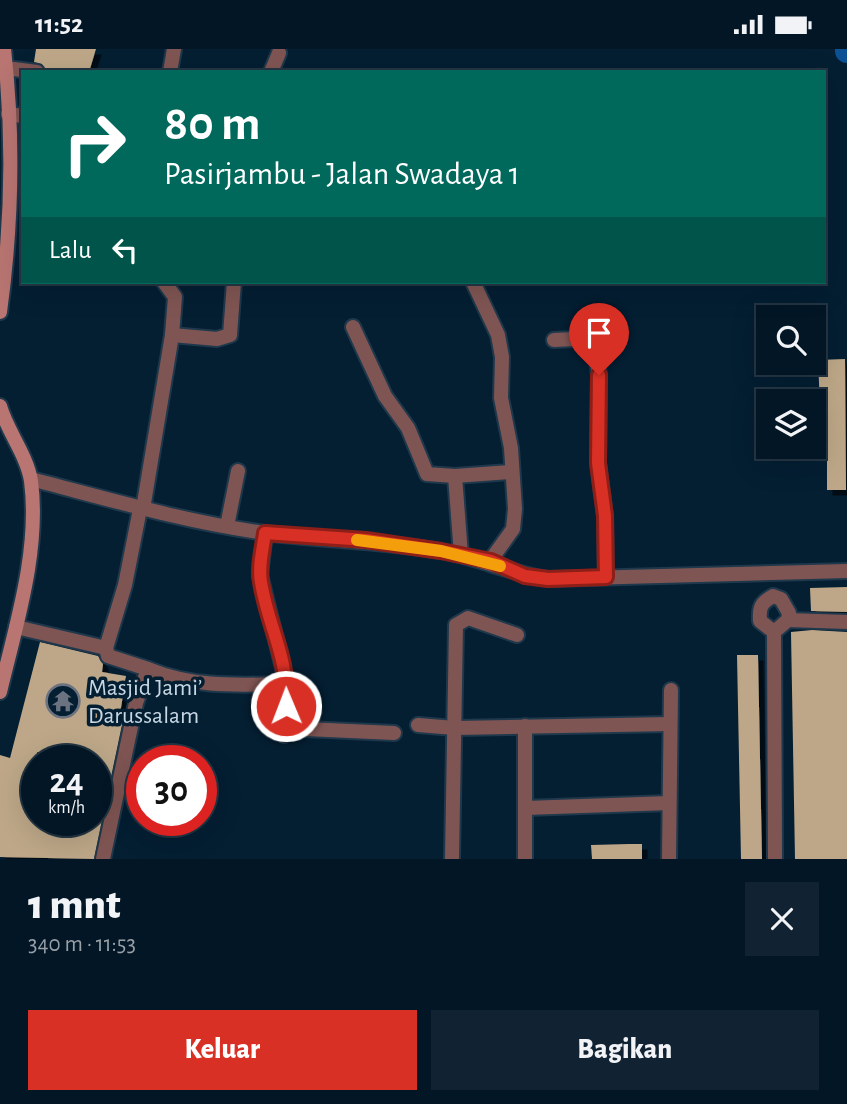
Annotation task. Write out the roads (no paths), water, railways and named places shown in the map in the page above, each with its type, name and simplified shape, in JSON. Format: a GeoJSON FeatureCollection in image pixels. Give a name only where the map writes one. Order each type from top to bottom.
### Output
{"type":"FeatureCollection","features":[{"type":"Feature","properties":{"kind":"main road"},"geometry":{"type":"LineString","coordinates":[[0,312],[7,260],[15,115],[4,49]]}},
{"type":"Feature","properties":{"kind":"main road"},"geometry":{"type":"LineString","coordinates":[[0,406],[31,479],[30,546],[16,627],[0,692]]}},
{"type":"Feature","properties":{"kind":"street"},"geometry":{"type":"LineString","coordinates":[[170,70],[174,49]]}},
{"type":"Feature","properties":{"kind":"street"},"geometry":{"type":"LineString","coordinates":[[272,70],[279,53]]}},
{"type":"Feature","properties":{"kind":"street"},"geometry":{"type":"LineString","coordinates":[[6,68],[22,70]]}},
{"type":"Feature","properties":{"kind":"street"},"geometry":{"type":"LineString","coordinates":[[165,284],[175,297],[172,335],[141,509],[125,585],[106,648],[108,656],[174,680],[198,685],[287,684]]}},
{"type":"Feature","properties":{"kind":"street"},"geometry":{"type":"LineString","coordinates":[[172,335],[217,339],[230,335],[234,284]]}},
{"type":"Feature","properties":{"kind":"street"},"geometry":{"type":"LineString","coordinates":[[474,284],[498,335],[502,357],[501,398],[511,448],[510,472],[515,520],[513,529],[491,561]]}},
{"type":"Feature","properties":{"kind":"street"},"geometry":{"type":"LineString","coordinates":[[588,322],[594,338],[599,375],[598,463],[605,516],[606,577]]}},
{"type":"Feature","properties":{"kind":"street"},"geometry":{"type":"LineString","coordinates":[[353,327],[385,396],[408,428],[426,472],[433,476],[454,476],[510,472]]}},
{"type":"Feature","properties":{"kind":"street"},"geometry":{"type":"LineString","coordinates":[[554,340],[594,338]]}},
{"type":"Feature","properties":{"kind":"street"},"geometry":{"type":"LineString","coordinates":[[228,526],[238,471]]}},
{"type":"Feature","properties":{"kind":"street"},"geometry":{"type":"LineString","coordinates":[[454,476],[461,555]]}},
{"type":"Feature","properties":{"kind":"street"},"geometry":{"type":"LineString","coordinates":[[31,479],[141,509],[228,526],[265,533],[366,540],[461,555],[491,561],[525,576],[548,579],[847,571]]}},
{"type":"Feature","properties":{"kind":"street"},"geometry":{"type":"LineString","coordinates":[[265,533],[261,585],[278,638],[287,684],[284,732],[394,733]]}},
{"type":"Feature","properties":{"kind":"street"},"geometry":{"type":"LineString","coordinates":[[774,632],[760,621],[762,602],[773,596],[781,599],[788,609],[788,620]]}},
{"type":"Feature","properties":{"kind":"street"},"geometry":{"type":"LineString","coordinates":[[452,859],[457,623],[468,618],[517,635]]}},
{"type":"Feature","properties":{"kind":"street"},"geometry":{"type":"LineString","coordinates":[[775,859],[774,632],[788,620],[847,622]]}},
{"type":"Feature","properties":{"kind":"street"},"geometry":{"type":"LineString","coordinates":[[16,627],[106,648]]}},
{"type":"Feature","properties":{"kind":"street"},"geometry":{"type":"LineString","coordinates":[[103,859],[136,703],[148,669]]}},
{"type":"Feature","properties":{"kind":"street"},"geometry":{"type":"LineString","coordinates":[[669,859],[671,690]]}},
{"type":"Feature","properties":{"kind":"street"},"geometry":{"type":"LineString","coordinates":[[418,725],[455,728],[670,724]]}},
{"type":"Feature","properties":{"kind":"street"},"geometry":{"type":"LineString","coordinates":[[525,859],[526,726]]}},
{"type":"Feature","properties":{"kind":"street"},"geometry":{"type":"LineString","coordinates":[[525,808],[669,803]]}},
{"type":"Feature","properties":{"kind":"place","name":"Masjid Jami’ Darussalam"},"geometry":{"type":"Point","coordinates":[63,701]}}]}
